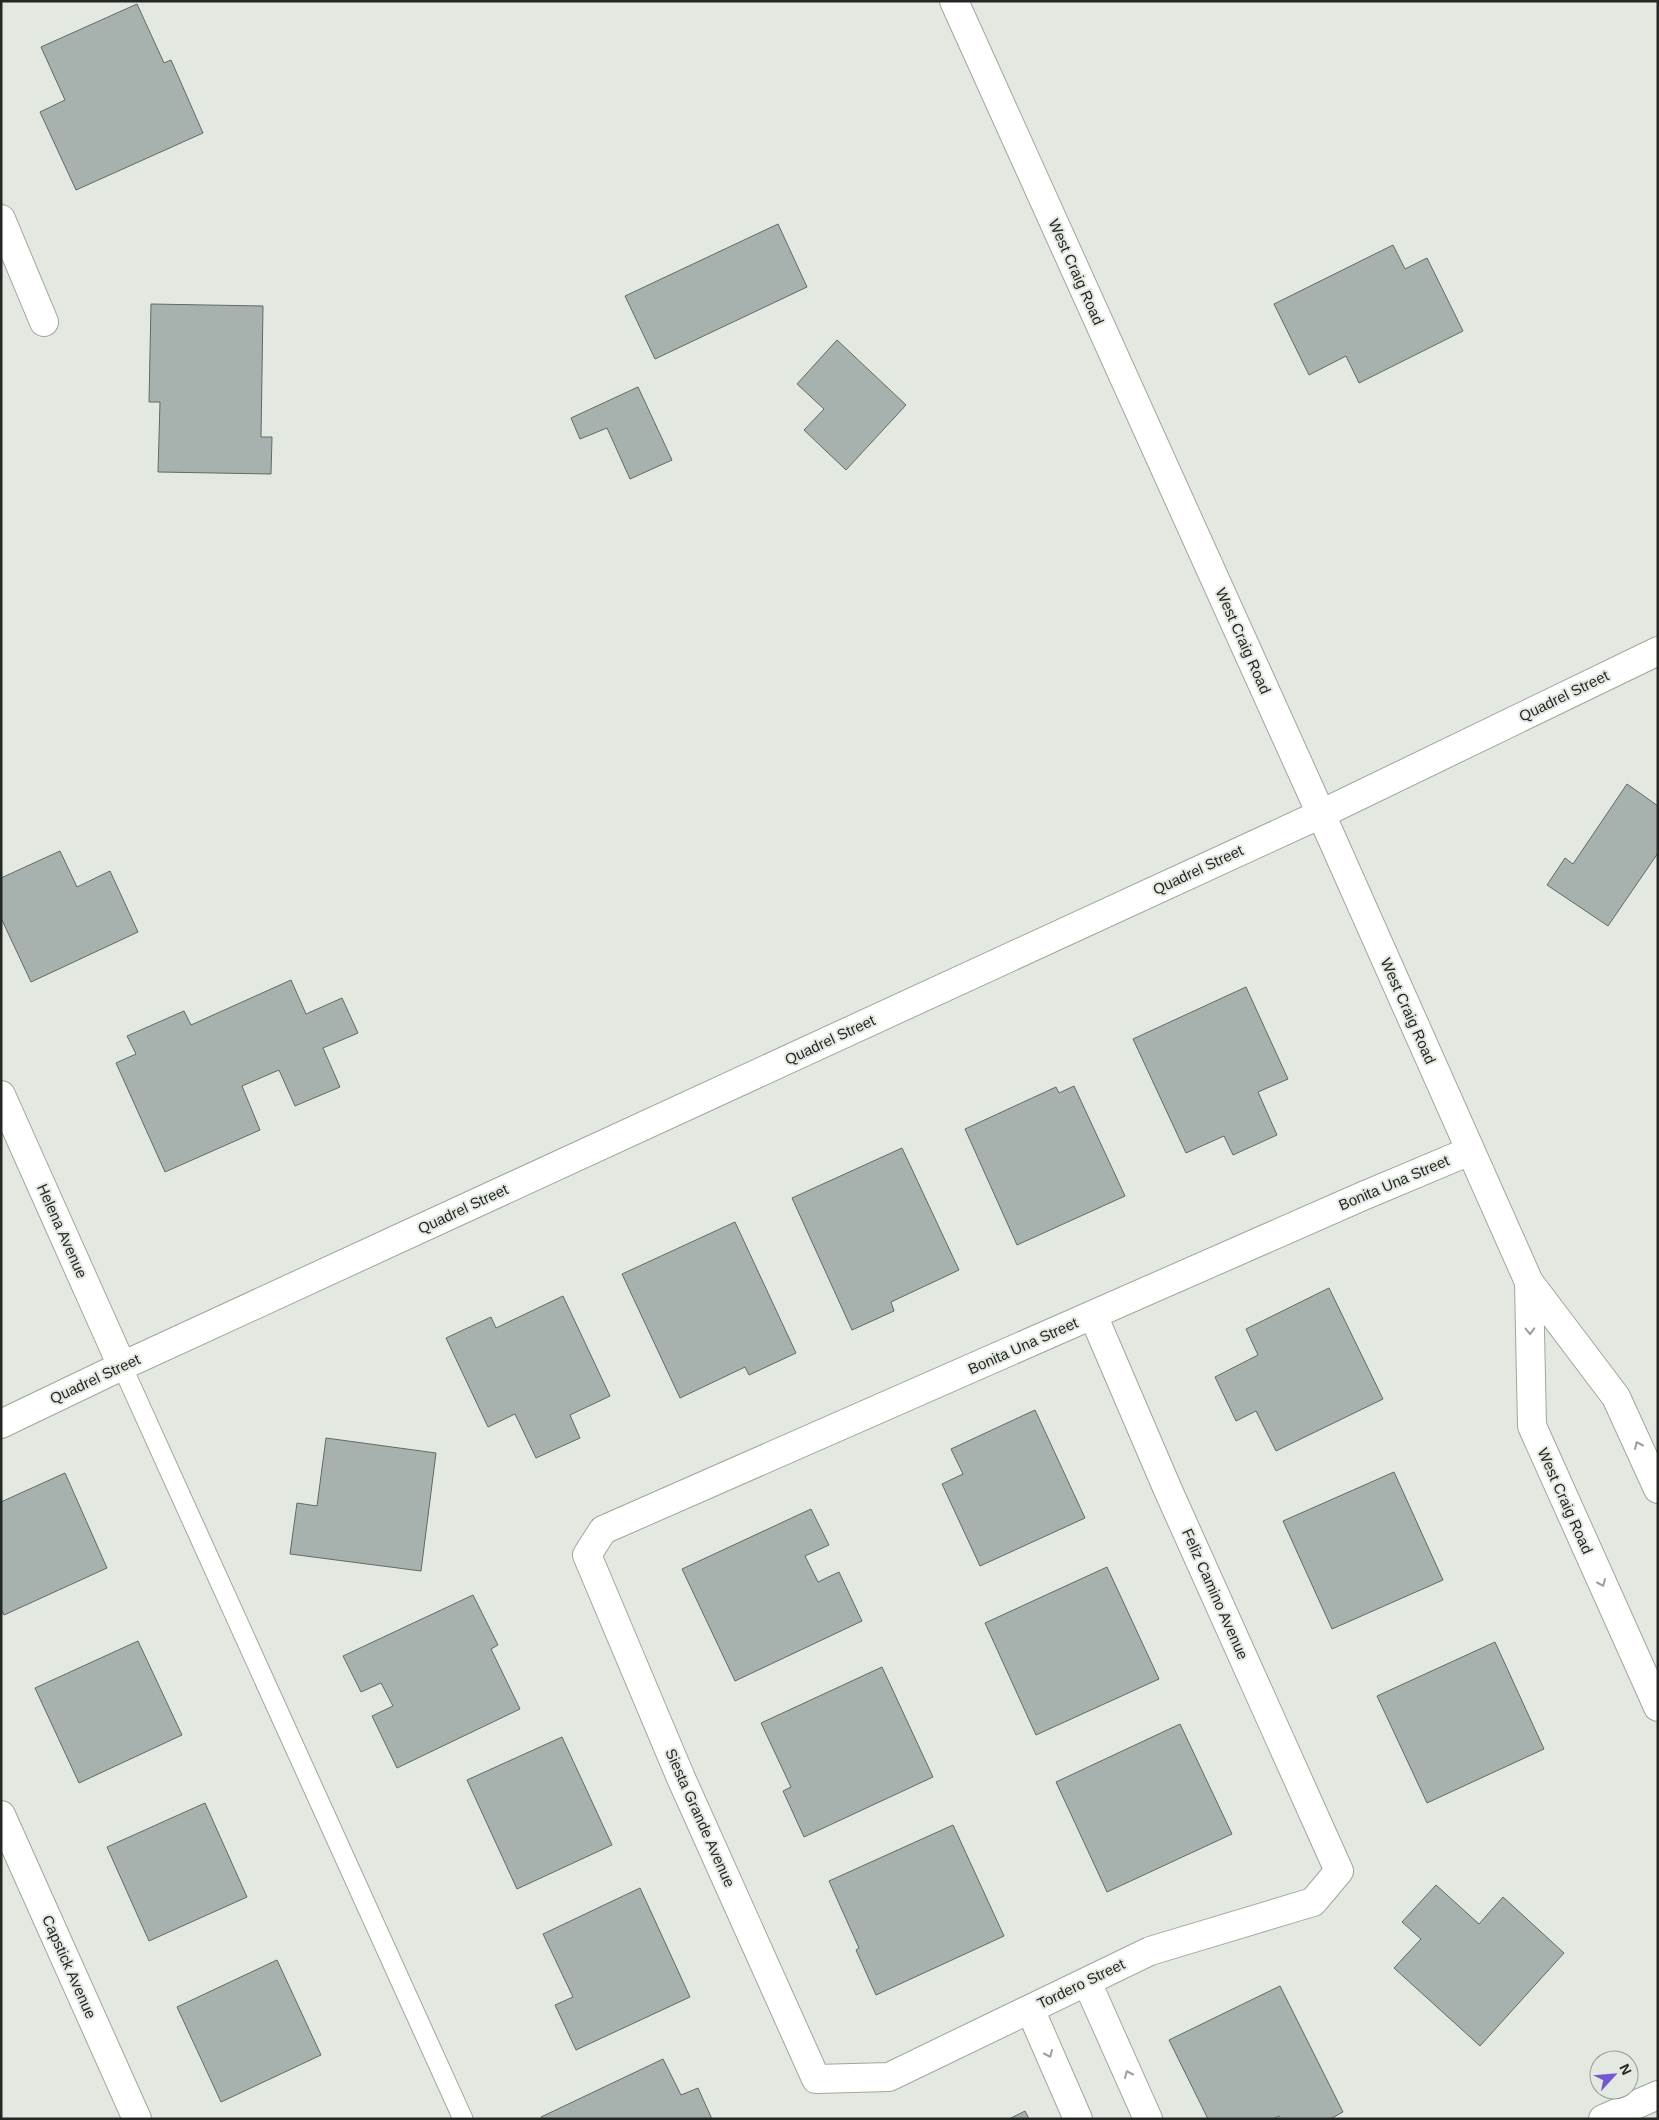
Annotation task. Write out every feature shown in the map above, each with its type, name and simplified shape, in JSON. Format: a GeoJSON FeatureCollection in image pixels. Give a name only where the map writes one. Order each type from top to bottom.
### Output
{"type":"FeatureCollection","features":[{"type":"Feature","properties":{"kind":"street","name":"West Craig Road"},"geometry":{"type":"LineString","coordinates":[[954,1],[1321,814],[1529,1282],[1616,1398],[1658,1489]]}},
{"type":"Feature","properties":{"kind":"street"},"geometry":{"type":"LineString","coordinates":[[1,219],[44,322]]}},
{"type":"Feature","properties":{"kind":"street","name":"Quadrel Street"},"geometry":{"type":"LineString","coordinates":[[1,1424],[122,1366],[1321,814],[1658,651]]}},
{"type":"Feature","properties":{"kind":"street","name":"Helena Avenue"},"geometry":{"type":"LineString","coordinates":[[1,1095],[122,1366]]}},
{"type":"Feature","properties":{"kind":"street","name":"Bonita Una Street"},"geometry":{"type":"LineString","coordinates":[[588,1555],[603,1530],[1363,1196],[1470,1151]]}},
{"type":"Feature","properties":{"kind":"street","name":"West Craig Road"},"geometry":{"type":"LineString","coordinates":[[1529,1282],[1532,1426],[1658,1707]]}},
{"type":"Feature","properties":{"kind":"street","name":"Feliz Camino Avenue"},"geometry":{"type":"LineString","coordinates":[[1093,1316],[1168,1490],[1339,1872]]}},
{"type":"Feature","properties":{"kind":"street","name":"Siesta Grande Avenue"},"geometry":{"type":"LineString","coordinates":[[588,1555],[681,1778],[816,2079]]}},
{"type":"Feature","properties":{"kind":"street","name":"Capstick Avenue"},"geometry":{"type":"LineString","coordinates":[[2,1821],[137,2119]]}},
{"type":"Feature","properties":{"kind":"street","name":"Tordero Street"},"geometry":{"type":"LineString","coordinates":[[816,2079],[888,2077],[1150,1951],[1312,1902],[1339,1872]]}},
{"type":"Feature","properties":{"kind":"street"},"geometry":{"type":"LineString","coordinates":[[1087,1982],[1148,2119]]}},
{"type":"Feature","properties":{"kind":"street"},"geometry":{"type":"LineString","coordinates":[[1030,2009],[1078,2119]]}},
{"type":"Feature","properties":{"kind":"street"},"geometry":{"type":"LineString","coordinates":[[1603,2119],[1658,2095]]}},
{"type":"Feature","properties":{"kind":"lane"},"geometry":{"type":"LineString","coordinates":[[122,1366],[463,2119]]}},
{"type":"Feature","properties":{"kind":"building"},"geometry":{"type":"Polygon","coordinates":[[[137,4],[164,63],[171,60],[203,133],[76,190],[40,112],[65,100],[41,47],[137,4]]]}},
{"type":"Feature","properties":{"kind":"building"},"geometry":{"type":"Polygon","coordinates":[[[778,224],[807,287],[655,359],[625,296],[778,224]]]}},
{"type":"Feature","properties":{"kind":"building"},"geometry":{"type":"Polygon","coordinates":[[[1393,245],[1405,269],[1427,258],[1463,331],[1359,383],[1346,356],[1309,375],[1274,304],[1393,245]]]}},
{"type":"Feature","properties":{"kind":"building"},"geometry":{"type":"Polygon","coordinates":[[[151,304],[263,306],[261,437],[272,437],[271,474],[158,472],[160,402],[149,402],[151,304]]]}},
{"type":"Feature","properties":{"kind":"building"},"geometry":{"type":"Polygon","coordinates":[[[837,340],[906,405],[846,470],[804,430],[824,409],[797,384],[837,340]]]}},
{"type":"Feature","properties":{"kind":"building"},"geometry":{"type":"Polygon","coordinates":[[[638,387],[672,460],[630,479],[607,428],[580,439],[571,418],[638,387]]]}},
{"type":"Feature","properties":{"kind":"building"},"geometry":{"type":"Polygon","coordinates":[[[1627,784],[1658,806],[1658,853],[1608,926],[1547,885],[1565,858],[1573,864],[1627,784]]]}},
{"type":"Feature","properties":{"kind":"building"},"geometry":{"type":"Polygon","coordinates":[[[60,851],[77,887],[110,871],[138,932],[31,982],[1,918],[1,878],[60,851]]]}},
{"type":"Feature","properties":{"kind":"building"},"geometry":{"type":"Polygon","coordinates":[[[291,980],[306,1014],[342,998],[358,1033],[323,1048],[340,1087],[295,1106],[279,1070],[242,1086],[260,1130],[165,1172],[116,1063],[136,1054],[127,1036],[184,1011],[191,1025],[291,980]]]}},
{"type":"Feature","properties":{"kind":"building"},"geometry":{"type":"Polygon","coordinates":[[[1246,987],[1288,1079],[1258,1092],[1277,1135],[1233,1155],[1224,1136],[1186,1153],[1133,1039],[1246,987]]]}},
{"type":"Feature","properties":{"kind":"building"},"geometry":{"type":"Polygon","coordinates":[[[1074,1086],[1125,1196],[1017,1245],[965,1129],[1056,1087],[1059,1093],[1074,1086]]]}},
{"type":"Feature","properties":{"kind":"building"},"geometry":{"type":"Polygon","coordinates":[[[902,1148],[959,1270],[891,1302],[894,1311],[852,1330],[792,1198],[902,1148]]]}},
{"type":"Feature","properties":{"kind":"building"},"geometry":{"type":"Polygon","coordinates":[[[735,1222],[796,1353],[749,1375],[745,1367],[680,1398],[622,1274],[735,1222]]]}},
{"type":"Feature","properties":{"kind":"building"},"geometry":{"type":"Polygon","coordinates":[[[1329,1288],[1383,1399],[1276,1451],[1256,1411],[1236,1421],[1215,1377],[1258,1355],[1246,1329],[1329,1288]]]}},
{"type":"Feature","properties":{"kind":"building"},"geometry":{"type":"Polygon","coordinates":[[[563,1296],[610,1396],[570,1415],[580,1438],[536,1458],[515,1414],[488,1427],[446,1338],[491,1317],[496,1328],[563,1296]]]}},
{"type":"Feature","properties":{"kind":"building"},"geometry":{"type":"Polygon","coordinates":[[[1035,1410],[1085,1518],[980,1566],[942,1484],[963,1474],[951,1449],[1035,1410]]]}},
{"type":"Feature","properties":{"kind":"building"},"geometry":{"type":"Polygon","coordinates":[[[326,1438],[436,1453],[421,1571],[290,1554],[297,1503],[317,1506],[326,1438]]]}},
{"type":"Feature","properties":{"kind":"building"},"geometry":{"type":"Polygon","coordinates":[[[1394,1472],[1443,1580],[1332,1629],[1283,1521],[1394,1472]]]}},
{"type":"Feature","properties":{"kind":"building"},"geometry":{"type":"Polygon","coordinates":[[[65,1473],[107,1568],[4,1615],[1,1609],[1,1502],[65,1473]]]}},
{"type":"Feature","properties":{"kind":"building"},"geometry":{"type":"Polygon","coordinates":[[[811,1509],[829,1545],[805,1556],[818,1582],[839,1572],[862,1621],[735,1681],[682,1569],[811,1509]]]}},
{"type":"Feature","properties":{"kind":"building"},"geometry":{"type":"Polygon","coordinates":[[[1107,1567],[1159,1679],[1036,1735],[985,1623],[1107,1567]]]}},
{"type":"Feature","properties":{"kind":"building"},"geometry":{"type":"Polygon","coordinates":[[[473,1595],[498,1645],[491,1649],[520,1709],[397,1768],[372,1716],[393,1706],[381,1683],[361,1692],[343,1656],[473,1595]]]}},
{"type":"Feature","properties":{"kind":"building"},"geometry":{"type":"Polygon","coordinates":[[[138,1641],[182,1735],[79,1783],[35,1688],[138,1641]]]}},
{"type":"Feature","properties":{"kind":"building"},"geometry":{"type":"Polygon","coordinates":[[[1495,1642],[1544,1749],[1427,1803],[1377,1696],[1495,1642]]]}},
{"type":"Feature","properties":{"kind":"building"},"geometry":{"type":"Polygon","coordinates":[[[882,1667],[933,1777],[804,1837],[783,1791],[791,1787],[761,1723],[882,1667]]]}},
{"type":"Feature","properties":{"kind":"building"},"geometry":{"type":"Polygon","coordinates":[[[1180,1724],[1232,1834],[1107,1892],[1056,1782],[1180,1724]]]}},
{"type":"Feature","properties":{"kind":"building"},"geometry":{"type":"Polygon","coordinates":[[[562,1737],[612,1845],[517,1889],[467,1780],[562,1737]]]}},
{"type":"Feature","properties":{"kind":"building"},"geometry":{"type":"Polygon","coordinates":[[[205,1803],[247,1897],[149,1941],[107,1847],[205,1803]]]}},
{"type":"Feature","properties":{"kind":"building"},"geometry":{"type":"Polygon","coordinates":[[[953,1825],[1004,1936],[876,1995],[856,1950],[859,1948],[829,1881],[953,1825]]]}},
{"type":"Feature","properties":{"kind":"building"},"geometry":{"type":"Polygon","coordinates":[[[1436,1885],[1479,1924],[1503,1897],[1564,1953],[1480,2046],[1394,1968],[1421,1939],[1402,1922],[1436,1885]]]}},
{"type":"Feature","properties":{"kind":"building"},"geometry":{"type":"Polygon","coordinates":[[[640,1888],[690,1997],[576,2050],[555,2005],[573,1997],[543,1934],[640,1888]]]}},
{"type":"Feature","properties":{"kind":"building"},"geometry":{"type":"Polygon","coordinates":[[[277,1960],[321,2055],[221,2102],[177,2007],[277,1960]]]}},
{"type":"Feature","properties":{"kind":"building"},"geometry":{"type":"Polygon","coordinates":[[[1280,1986],[1343,2112],[1330,2119],[1281,2119],[1279,2116],[1273,2119],[1208,2119],[1169,2040],[1280,1986]]]}},
{"type":"Feature","properties":{"kind":"building"},"geometry":{"type":"Polygon","coordinates":[[[663,2059],[681,2095],[698,2088],[712,2119],[542,2119],[541,2117],[663,2059]]]}},
{"type":"Feature","properties":{"kind":"building"},"geometry":{"type":"Polygon","coordinates":[[[1025,2111],[1029,2119],[1009,2119],[1025,2111]]]}}]}
